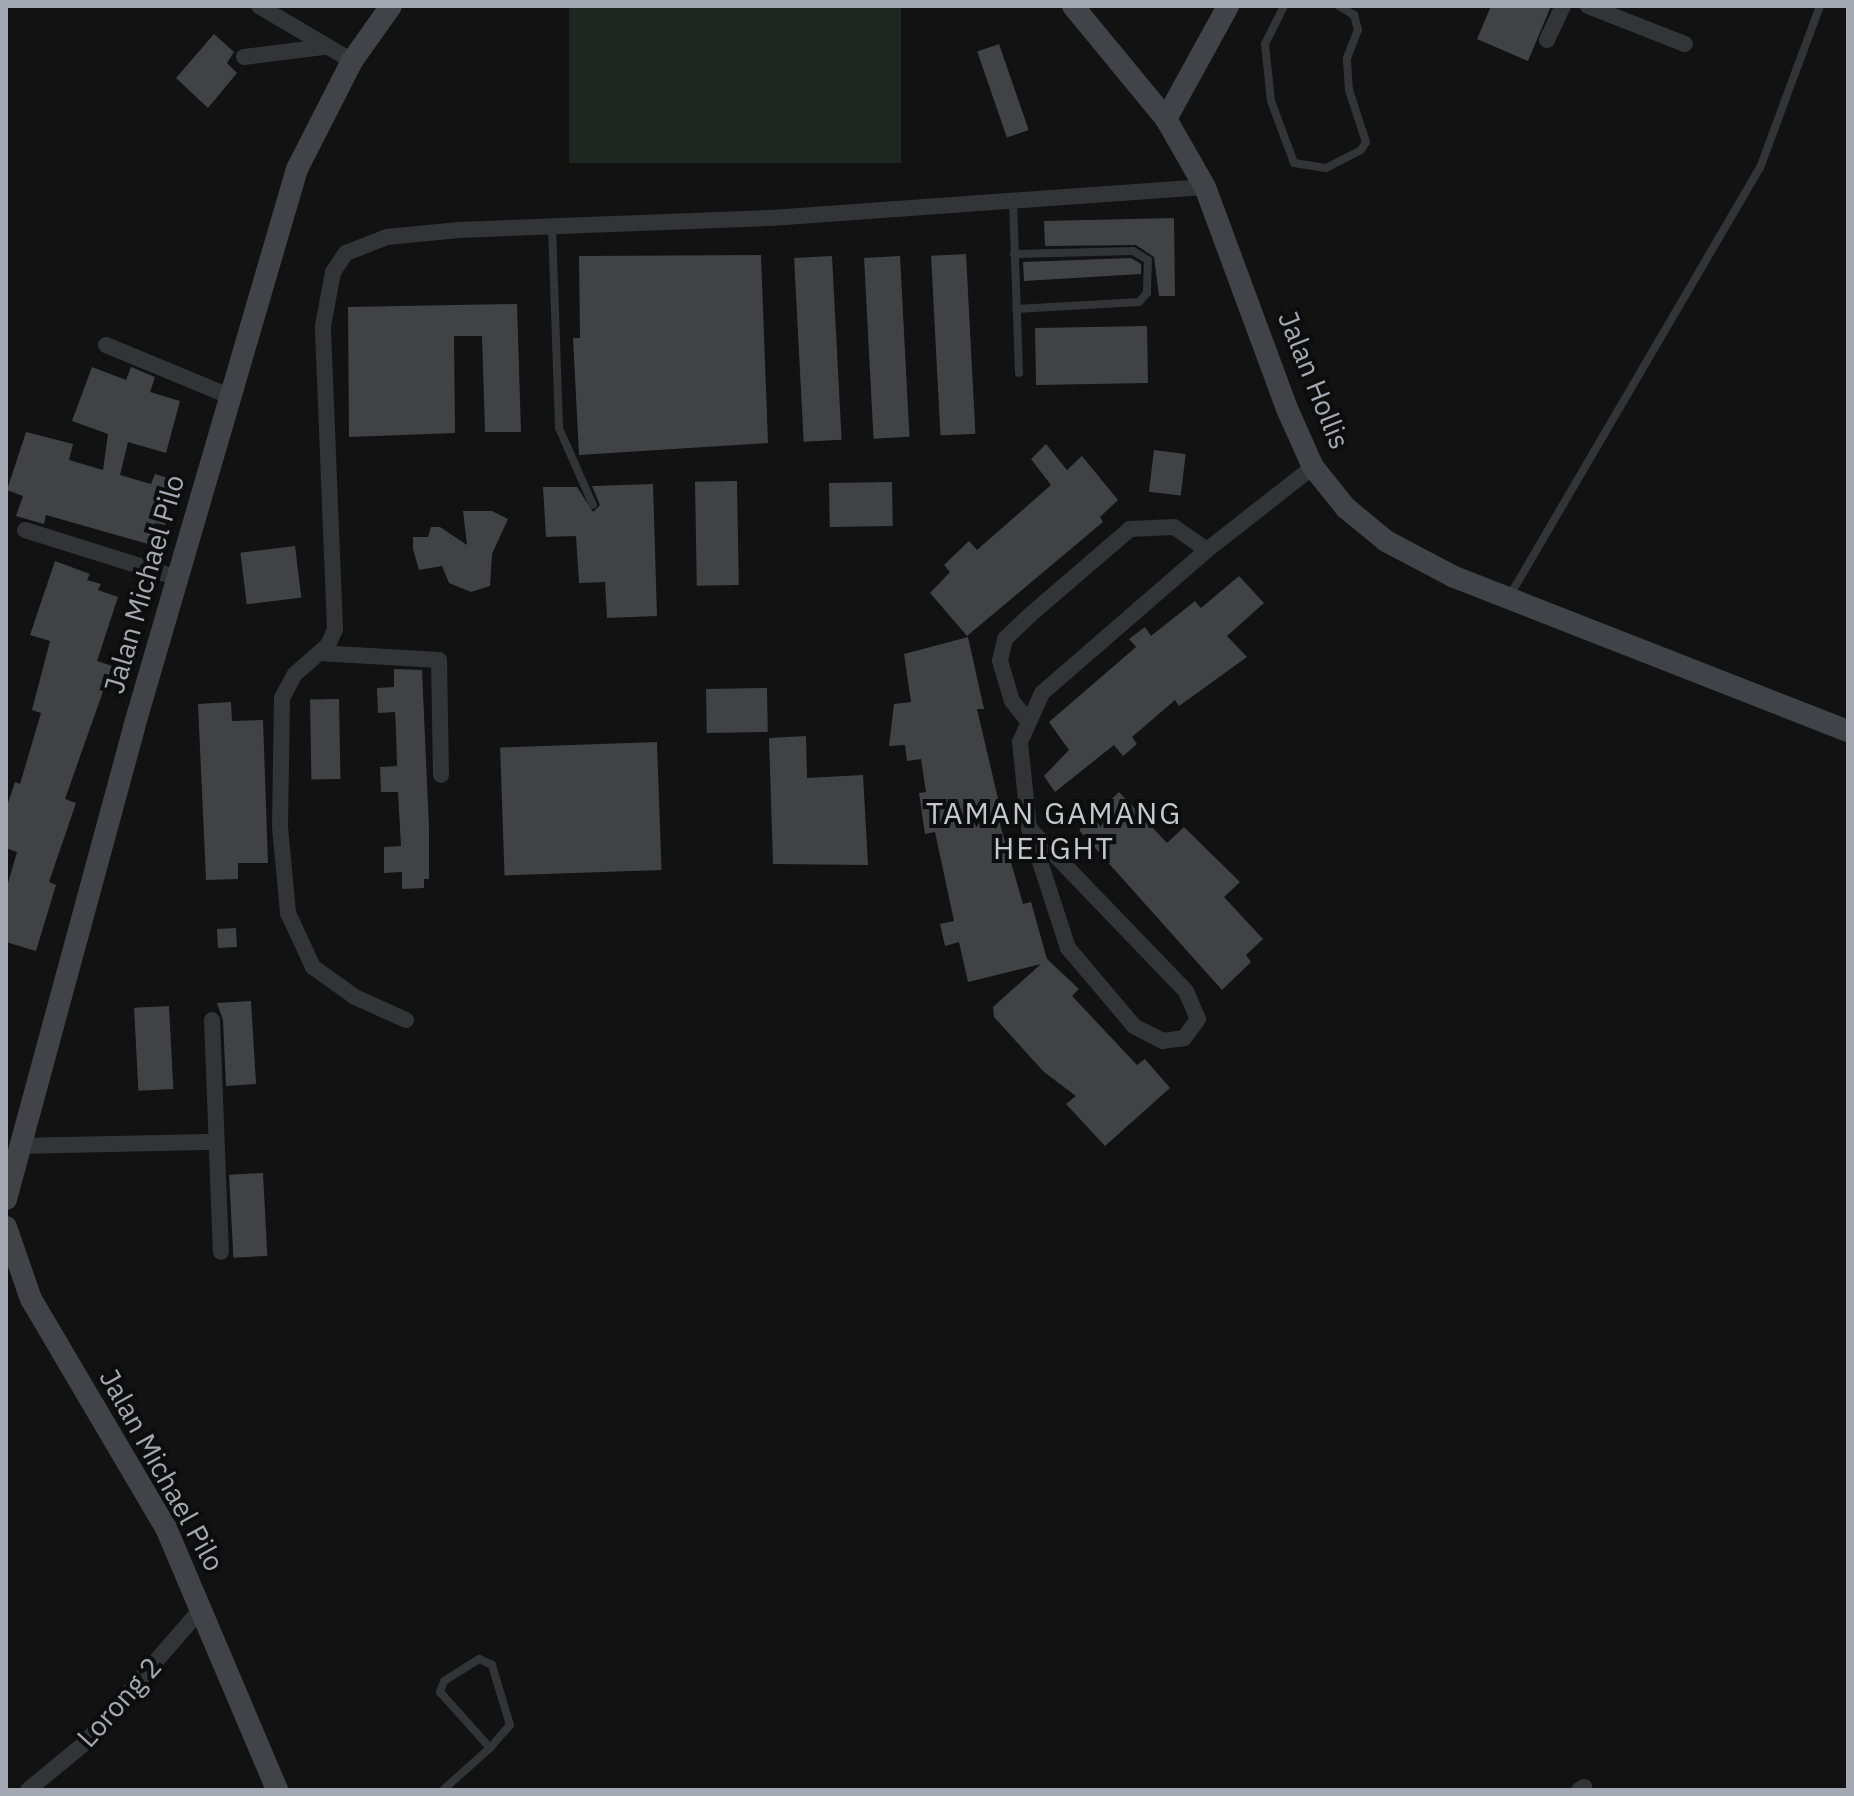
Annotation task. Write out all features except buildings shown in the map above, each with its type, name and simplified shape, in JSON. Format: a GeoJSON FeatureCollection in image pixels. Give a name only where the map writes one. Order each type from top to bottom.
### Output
{"type":"FeatureCollection","features":[{"type":"Feature","properties":{"kind":"street"},"geometry":{"type":"LineString","coordinates":[[259,6],[352,61]]}},
{"type":"Feature","properties":{"kind":"street","name":"Jalan Michael Pilo"},"geometry":{"type":"LineString","coordinates":[[6,1199],[15,1142],[297,169],[352,61],[391,6]]}},
{"type":"Feature","properties":{"kind":"street","name":"Jalan Hollis"},"geometry":{"type":"LineString","coordinates":[[1073,6],[1166,119],[1205,187],[1313,467],[1346,508],[1386,541],[1452,576],[1848,731]]}},
{"type":"Feature","properties":{"kind":"street"},"geometry":{"type":"LineString","coordinates":[[1166,119],[1228,6]]}},
{"type":"Feature","properties":{"kind":"street"},"geometry":{"type":"LineString","coordinates":[[1547,40],[1563,6]]}},
{"type":"Feature","properties":{"kind":"street"},"geometry":{"type":"LineString","coordinates":[[1588,6],[1685,44]]}},
{"type":"Feature","properties":{"kind":"street"},"geometry":{"type":"LineString","coordinates":[[244,57],[325,47]]}},
{"type":"Feature","properties":{"kind":"street"},"geometry":{"type":"LineString","coordinates":[[406,1020],[355,997],[313,967],[288,913],[280,827],[280,713],[287,685],[333,636],[336,612],[323,326],[333,272],[346,253],[387,237],[552,226],[771,218],[1205,187]]}},
{"type":"Feature","properties":{"kind":"street"},"geometry":{"type":"LineString","coordinates":[[106,345],[229,396]]}},
{"type":"Feature","properties":{"kind":"street"},"geometry":{"type":"LineString","coordinates":[[1029,828],[1186,991],[1198,1019],[1184,1038],[1176,1042],[1150,1037],[1086,974],[1056,920],[1029,828],[1020,742],[1027,720],[1042,693],[1207,550],[1313,467]]}},
{"type":"Feature","properties":{"kind":"street"},"geometry":{"type":"LineString","coordinates":[[1027,720],[1012,701],[1000,661],[1005,639],[1030,615],[1130,529],[1174,527],[1207,550]]}},
{"type":"Feature","properties":{"kind":"street"},"geometry":{"type":"LineString","coordinates":[[25,530],[178,578]]}},
{"type":"Feature","properties":{"kind":"street"},"geometry":{"type":"LineString","coordinates":[[319,653],[439,660],[441,775]]}},
{"type":"Feature","properties":{"kind":"street"},"geometry":{"type":"LineString","coordinates":[[212,1020],[221,1252]]}},
{"type":"Feature","properties":{"kind":"street"},"geometry":{"type":"LineString","coordinates":[[15,1142],[216,1142]]}},
{"type":"Feature","properties":{"kind":"street","name":"Jalan Michael Pilo"},"geometry":{"type":"LineString","coordinates":[[6,1227],[8,1251],[55,1343],[166,1528],[203,1607],[277,1790]]}},
{"type":"Feature","properties":{"kind":"street","name":"Lorong 2"},"geometry":{"type":"LineString","coordinates":[[28,1790],[85,1743],[203,1607]]}},
{"type":"Feature","properties":{"kind":"lane"},"geometry":{"type":"LineString","coordinates":[[1284,6],[1265,44],[1271,101],[1294,163],[1326,168],[1361,150],[1366,142],[1349,90],[1347,58],[1358,30],[1354,15],[1339,6]]}},
{"type":"Feature","properties":{"kind":"lane"},"geometry":{"type":"LineString","coordinates":[[1509,598],[1760,168],[1820,6]]}},
{"type":"Feature","properties":{"kind":"lane"},"geometry":{"type":"LineString","coordinates":[[1013,201],[1019,373]]}},
{"type":"Feature","properties":{"kind":"lane"},"geometry":{"type":"LineString","coordinates":[[552,226],[559,428],[593,505]]}},
{"type":"Feature","properties":{"kind":"lane"},"geometry":{"type":"LineString","coordinates":[[1014,254],[1133,251],[1148,260],[1147,293],[1139,302],[1016,309]]}},
{"type":"Feature","properties":{"kind":"lane"},"geometry":{"type":"LineString","coordinates":[[443,1790],[490,1748],[511,1717],[492,1665],[479,1659],[444,1681],[440,1692],[490,1748]]}},
{"type":"Feature","properties":{"kind":"shaded area"},"geometry":{"type":"Polygon","coordinates":[[[569,6],[901,6],[901,163],[569,163],[569,6]]]}},
{"type":"Feature","properties":{"kind":"district","name":"TAMAN GAMANG HEIGHT"},"geometry":{"type":"Point","coordinates":[1054,830]}}]}
